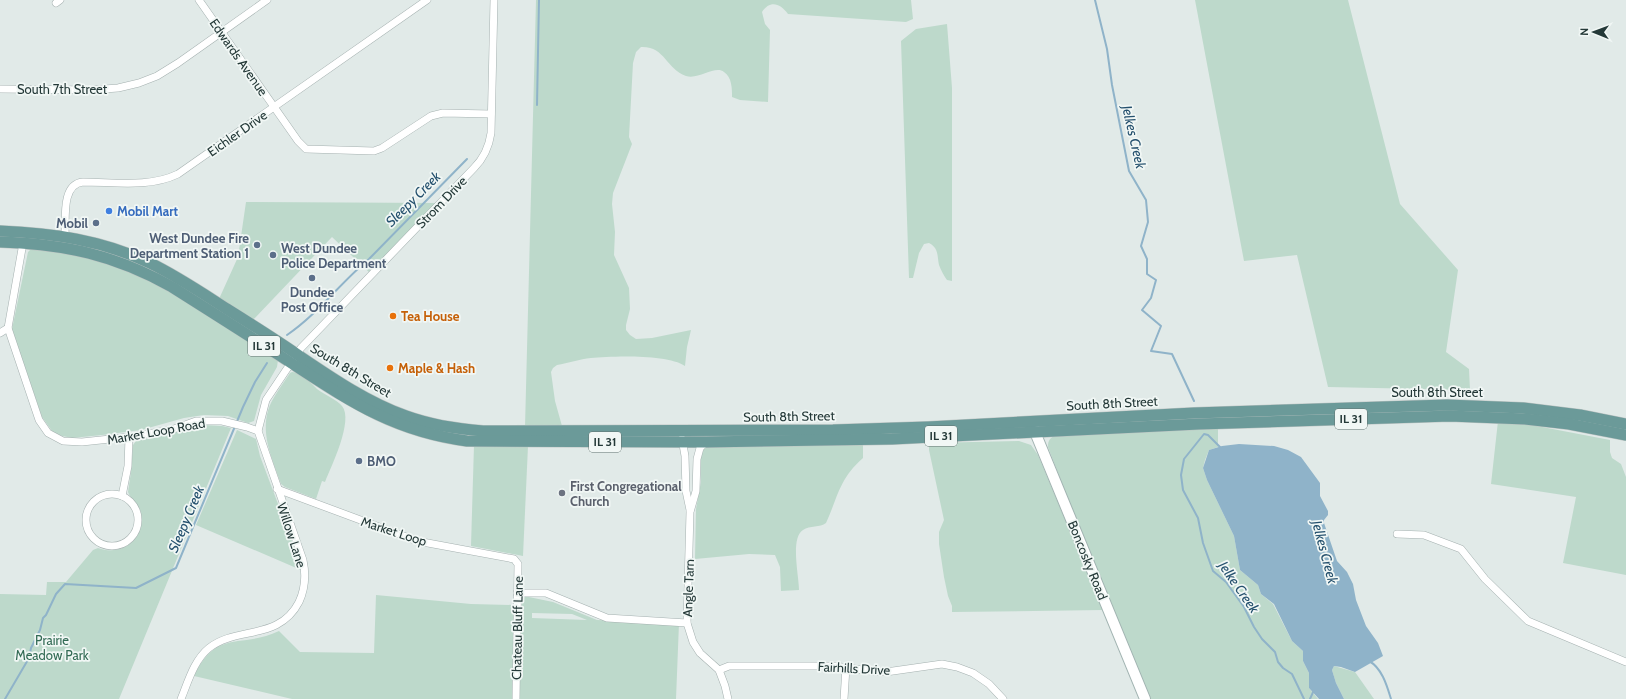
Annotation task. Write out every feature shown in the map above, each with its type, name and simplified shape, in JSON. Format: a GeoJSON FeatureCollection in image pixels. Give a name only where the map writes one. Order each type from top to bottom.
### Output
{"type":"FeatureCollection","features":[{"type":"Feature","properties":{"kind":"main road","name":"South 8th Street"},"geometry":{"type":"LineString","coordinates":[[0,231],[65,236],[100,244],[136,256],[158,266],[190,285],[360,407],[397,424],[428,434],[467,441],[495,442],[928,427],[1238,422],[1450,416],[1525,419],[1569,424],[1626,434]]}},
{"type":"Feature","properties":{"kind":"main road","name":"South 8th Street"},"geometry":{"type":"LineString","coordinates":[[0,242],[54,245],[103,256],[144,271],[294,359]]}},
{"type":"Feature","properties":{"kind":"main road","name":"South 8th Street"},"geometry":{"type":"LineString","coordinates":[[682,436],[706,442],[892,439],[1202,413],[1455,405],[1523,408],[1580,415],[1626,424]]}},
{"type":"Feature","properties":{"kind":"street","name":"Edwards Avenue"},"geometry":{"type":"LineString","coordinates":[[199,0],[274,107],[307,150],[376,151],[431,116],[443,113],[491,114]]}},
{"type":"Feature","properties":{"kind":"street","name":"South 7th Street"},"geometry":{"type":"LineString","coordinates":[[0,89],[91,90],[118,88],[157,76],[178,63],[267,0]]}},
{"type":"Feature","properties":{"kind":"street","name":"Eichler Drive"},"geometry":{"type":"LineString","coordinates":[[65,236],[67,195],[74,184],[83,182],[145,183],[170,178],[187,168],[426,0]]}},
{"type":"Feature","properties":{"kind":"street","name":"Strom Drive"},"geometry":{"type":"LineString","coordinates":[[294,359],[301,348],[480,161],[486,152],[490,141],[494,0]]}},
{"type":"Feature","properties":{"kind":"street"},"geometry":{"type":"LineString","coordinates":[[0,333],[8,328],[23,243]]}},
{"type":"Feature","properties":{"kind":"street","name":"Market Loop Road"},"geometry":{"type":"LineString","coordinates":[[8,328],[39,420],[48,433],[63,441],[82,442],[129,437],[171,430],[196,422],[222,421],[247,427],[258,432]]}},
{"type":"Feature","properties":{"kind":"street"},"geometry":{"type":"LineString","coordinates":[[258,432],[266,400],[294,359]]}},
{"type":"Feature","properties":{"kind":"street","name":"Boncosky Road"},"geometry":{"type":"LineString","coordinates":[[1034,426],[1145,699]]}},
{"type":"Feature","properties":{"kind":"street","name":"Willow Lane"},"geometry":{"type":"LineString","coordinates":[[180,699],[198,660],[208,649],[221,641],[264,630],[276,625],[292,613],[300,600],[304,583],[303,560],[258,432]]}},
{"type":"Feature","properties":{"kind":"street","name":"Angle Tarn"},"geometry":{"type":"LineString","coordinates":[[682,436],[685,456],[686,491],[690,512],[687,624],[693,642],[700,653],[719,670],[726,686],[728,699]]}},
{"type":"Feature","properties":{"kind":"street"},"geometry":{"type":"LineString","coordinates":[[122,496],[128,466],[129,437]]}},
{"type":"Feature","properties":{"kind":"street","name":"Angle Tarn"},"geometry":{"type":"LineString","coordinates":[[690,512],[696,491],[697,459],[700,448],[706,442]]}},
{"type":"Feature","properties":{"kind":"street","name":"Market Loop"},"geometry":{"type":"LineString","coordinates":[[277,489],[417,541],[514,559]]}},
{"type":"Feature","properties":{"kind":"street"},"geometry":{"type":"LineString","coordinates":[[107,495],[122,496],[129,500],[137,512],[138,527],[135,534],[124,544],[116,547],[101,544],[95,540],[87,527],[88,512],[91,506],[100,497],[107,495]]}},
{"type":"Feature","properties":{"kind":"street"},"geometry":{"type":"LineString","coordinates":[[1397,534],[1424,535],[1461,549],[1485,579],[1528,621],[1626,662]]}},
{"type":"Feature","properties":{"kind":"street","name":"Chateau Bluff Lane"},"geometry":{"type":"LineString","coordinates":[[514,559],[518,564],[516,699]]}},
{"type":"Feature","properties":{"kind":"street"},"geometry":{"type":"LineString","coordinates":[[518,593],[546,593],[607,618],[687,624]]}},
{"type":"Feature","properties":{"kind":"street","name":"Fairhills Drive"},"geometry":{"type":"LineString","coordinates":[[719,670],[728,666],[834,666],[886,672],[942,664],[957,667],[973,673],[989,684],[1003,699]]}},
{"type":"Feature","properties":{"kind":"street"},"geometry":{"type":"LineString","coordinates":[[844,699],[846,667]]}},
{"type":"Feature","properties":{"kind":"green space"},"geometry":{"type":"Polygon","coordinates":[[[536,0],[911,0],[913,19],[906,22],[788,14],[778,5],[772,4],[768,6],[762,12],[765,24],[770,30],[768,102],[740,100],[732,97],[732,87],[729,77],[720,70],[691,77],[686,76],[679,73],[661,54],[655,50],[641,47],[636,52],[633,63],[629,137],[632,144],[613,193],[612,204],[615,232],[614,255],[629,288],[630,309],[626,330],[636,339],[652,338],[691,330],[685,366],[666,359],[625,356],[600,357],[557,365],[551,372],[555,401],[562,426],[525,427],[536,0]]]}},
{"type":"Feature","properties":{"kind":"green space"},"geometry":{"type":"Polygon","coordinates":[[[1195,0],[1348,0],[1400,204],[1458,270],[1446,352],[1469,369],[1470,390],[1328,387],[1297,255],[1244,261],[1195,0]]]}},
{"type":"Feature","properties":{"kind":"green space"},"geometry":{"type":"Polygon","coordinates":[[[947,24],[952,88],[952,281],[947,280],[945,277],[939,265],[936,250],[929,243],[924,244],[919,253],[913,278],[909,278],[901,41],[916,29],[947,24]]]}},
{"type":"Feature","properties":{"kind":"green space"},"geometry":{"type":"Polygon","coordinates":[[[246,202],[439,203],[371,274],[332,237],[252,321],[219,299],[238,257],[246,202]]]}},
{"type":"Feature","properties":{"kind":"green space"},"geometry":{"type":"Polygon","coordinates":[[[31,249],[52,249],[109,263],[155,282],[278,360],[277,367],[261,395],[254,421],[248,423],[228,416],[204,415],[184,418],[141,430],[102,435],[72,438],[58,435],[52,431],[42,417],[12,329],[28,252],[31,249]]]}},
{"type":"Feature","properties":{"kind":"green space"},"geometry":{"type":"Polygon","coordinates":[[[292,372],[299,374],[317,389],[337,401],[342,406],[345,413],[345,422],[340,444],[325,482],[322,481],[316,499],[281,484],[266,435],[267,415],[270,405],[279,389],[292,372]]]}},
{"type":"Feature","properties":{"kind":"green space"},"geometry":{"type":"Polygon","coordinates":[[[1498,421],[1516,422],[1610,440],[1610,452],[1612,458],[1621,464],[1626,477],[1626,575],[1563,563],[1576,497],[1491,484],[1498,421]]]}},
{"type":"Feature","properties":{"kind":"green space","name":"Prairie Meadow Park"},"geometry":{"type":"Polygon","coordinates":[[[204,425],[231,428],[119,699],[0,699],[0,594],[46,595],[47,582],[66,582],[93,550],[98,548],[116,550],[130,544],[140,531],[142,522],[140,510],[128,492],[133,445],[136,441],[162,436],[188,427],[204,425]]]}},
{"type":"Feature","properties":{"kind":"green space"},"geometry":{"type":"Polygon","coordinates":[[[1218,428],[1218,447],[1209,450],[1203,468],[1207,480],[1234,536],[1240,570],[1258,585],[1261,594],[1273,604],[1292,641],[1303,651],[1303,661],[1309,673],[1309,688],[1318,699],[1149,699],[1048,447],[1048,443],[1052,437],[1056,435],[1218,428]]]}},
{"type":"Feature","properties":{"kind":"green space"},"geometry":{"type":"Polygon","coordinates":[[[237,430],[256,439],[260,456],[301,565],[301,570],[196,525],[237,430]]]}},
{"type":"Feature","properties":{"kind":"green space"},"geometry":{"type":"Polygon","coordinates":[[[1019,441],[1031,445],[1038,455],[1103,610],[952,612],[952,606],[944,577],[939,544],[939,532],[944,520],[929,450],[929,443],[1019,441]]]}},
{"type":"Feature","properties":{"kind":"green space"},"geometry":{"type":"Polygon","coordinates":[[[863,444],[863,458],[849,473],[844,481],[826,523],[821,526],[806,528],[799,534],[796,558],[799,590],[781,591],[780,567],[775,555],[749,554],[695,559],[696,509],[701,482],[701,455],[704,449],[712,445],[863,444]]]}},
{"type":"Feature","properties":{"kind":"green space"},"geometry":{"type":"Polygon","coordinates":[[[474,445],[528,446],[523,556],[471,546],[474,445]]]}},
{"type":"Feature","properties":{"kind":"green space"},"geometry":{"type":"Polygon","coordinates":[[[376,595],[471,604],[514,605],[512,699],[292,699],[194,676],[202,661],[211,651],[221,645],[266,636],[279,631],[300,652],[374,653],[376,595]]]}},
{"type":"Feature","properties":{"kind":"green space"},"geometry":{"type":"Polygon","coordinates":[[[524,596],[553,602],[597,620],[679,623],[676,699],[515,699],[518,618],[522,618],[522,599],[524,596]],[[532,613],[532,618],[587,620],[572,614],[532,613]]]}},
{"type":"Feature","properties":{"kind":"green space"},"geometry":{"type":"Polygon","coordinates":[[[1334,666],[1355,672],[1374,699],[1344,699],[1336,683],[1332,670],[1334,666]]]}},
{"type":"Feature","properties":{"kind":"water"},"geometry":{"type":"Polygon","coordinates":[[[1239,444],[1274,446],[1288,450],[1301,457],[1320,483],[1320,496],[1328,511],[1328,515],[1324,520],[1324,523],[1337,561],[1347,572],[1353,584],[1356,600],[1366,626],[1378,643],[1383,656],[1355,672],[1334,666],[1332,670],[1336,683],[1344,699],[1319,699],[1309,688],[1309,673],[1303,661],[1303,651],[1292,641],[1274,604],[1261,594],[1258,585],[1240,570],[1234,536],[1207,480],[1203,468],[1209,450],[1222,446],[1239,444]]]}},
{"type":"Feature","properties":{"kind":"waterway","name":"Sleepy Creek"},"geometry":{"type":"LineString","coordinates":[[537,105],[539,0]]}},
{"type":"Feature","properties":{"kind":"waterway","name":"Jelkes Creek"},"geometry":{"type":"LineString","coordinates":[[1095,0],[1107,49],[1112,85],[1129,171],[1146,200],[1148,222],[1141,246],[1147,259],[1147,274],[1156,280],[1151,298],[1142,310],[1161,326],[1151,351],[1172,354],[1194,401]]}},
{"type":"Feature","properties":{"kind":"waterway","name":"Sleepy Creek"},"geometry":{"type":"LineString","coordinates":[[287,335],[309,318],[467,159]]}},
{"type":"Feature","properties":{"kind":"waterway","name":"Sleepy Creek"},"geometry":{"type":"LineString","coordinates":[[5,699],[29,658],[31,648],[40,630],[43,618],[46,615],[56,594],[65,584],[136,588],[176,568],[243,407],[255,382],[267,363]]}},
{"type":"Feature","properties":{"kind":"waterway","name":"Jelke Creek"},"geometry":{"type":"LineString","coordinates":[[1221,448],[1208,435],[1204,434],[1184,459],[1181,475],[1183,490],[1198,518],[1203,543],[1213,571],[1226,582],[1244,607],[1262,639],[1275,652],[1278,662],[1283,668],[1292,674],[1304,699]]}},
{"type":"Feature","properties":{"kind":"waterway","name":"Jelkes Creek"},"geometry":{"type":"LineString","coordinates":[[1369,661],[1374,664],[1381,673],[1391,699]]}},
{"type":"Feature","properties":{"kind":"waterway","name":"Jelke Creek"},"geometry":{"type":"LineString","coordinates":[[1310,699],[1314,690]]}},
{"type":"Feature","properties":{"kind":"place","name":"Mobil Mart"},"geometry":{"type":"Point","coordinates":[109,211]}},
{"type":"Feature","properties":{"kind":"place","name":"Mobil"},"geometry":{"type":"Point","coordinates":[96,223]}},
{"type":"Feature","properties":{"kind":"place","name":"West Dundee Fire Department Station 1"},"geometry":{"type":"Point","coordinates":[257,245]}},
{"type":"Feature","properties":{"kind":"place","name":"West Dundee Police Department"},"geometry":{"type":"Point","coordinates":[273,255]}},
{"type":"Feature","properties":{"kind":"place","name":"Dundee Post Office"},"geometry":{"type":"Point","coordinates":[312,278]}},
{"type":"Feature","properties":{"kind":"place","name":"Tea House"},"geometry":{"type":"Point","coordinates":[393,316]}},
{"type":"Feature","properties":{"kind":"place","name":"Maple & Hash"},"geometry":{"type":"Point","coordinates":[390,368]}},
{"type":"Feature","properties":{"kind":"place","name":"BMO"},"geometry":{"type":"Point","coordinates":[359,461]}},
{"type":"Feature","properties":{"kind":"place","name":"First Congregational Church"},"geometry":{"type":"Point","coordinates":[562,493]}}]}
